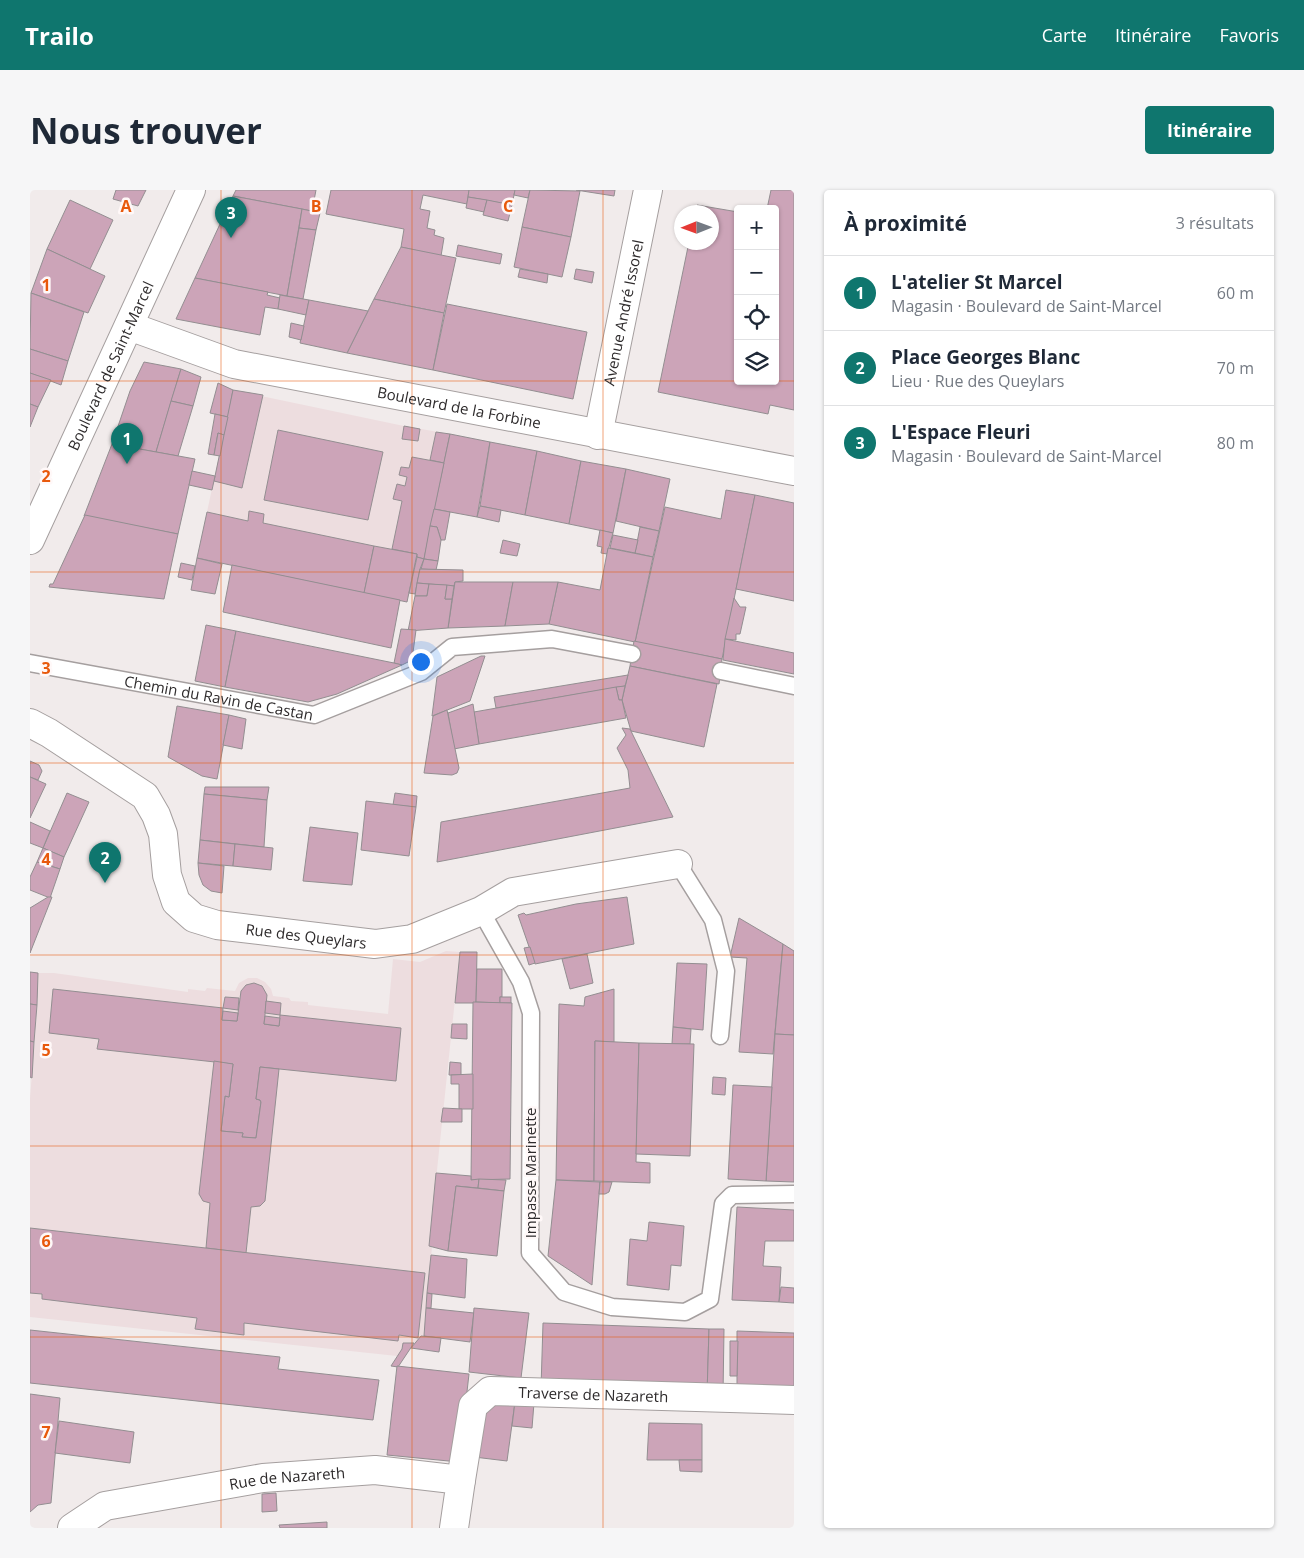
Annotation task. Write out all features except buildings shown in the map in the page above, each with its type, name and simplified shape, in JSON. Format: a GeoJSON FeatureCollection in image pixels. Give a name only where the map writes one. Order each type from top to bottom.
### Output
{"type":"FeatureCollection","features":[{"type":"Feature","properties":{"kind":"street","name":"Boulevard de Saint-Marcel"},"geometry":{"type":"LineString","coordinates":[[30,540],[191,190]]}},
{"type":"Feature","properties":{"kind":"street","name":"Avenue André Issorel"},"geometry":{"type":"LineString","coordinates":[[598,435],[648,190]]}},
{"type":"Feature","properties":{"kind":"street","name":"Boulevard de la Forbine"},"geometry":{"type":"LineString","coordinates":[[129,326],[234,364],[794,471]]}},
{"type":"Feature","properties":{"kind":"street","name":"Rue des Queylars"},"geometry":{"type":"LineString","coordinates":[[30,723],[57,738],[146,796],[156,815],[162,834],[166,875],[176,902],[194,918],[217,925],[375,944],[412,939],[481,911],[513,892],[678,864]]}},
{"type":"Feature","properties":{"kind":"street","name":"Traverse de Nazareth"},"geometry":{"type":"LineString","coordinates":[[461,1480],[473,1406],[490,1391],[794,1400]]}},
{"type":"Feature","properties":{"kind":"street","name":"Rue de Nazareth"},"geometry":{"type":"LineString","coordinates":[[72,1528],[105,1506],[263,1478],[376,1470],[461,1480]]}},
{"type":"Feature","properties":{"kind":"street"},"geometry":{"type":"LineString","coordinates":[[454,1528],[461,1480]]}},
{"type":"Feature","properties":{"kind":"lane","name":"Chemin du Ravin de Castan"},"geometry":{"type":"LineString","coordinates":[[30,663],[314,715],[421,672],[452,647],[552,639],[632,654]]}},
{"type":"Feature","properties":{"kind":"lane"},"geometry":{"type":"LineString","coordinates":[[721,671],[794,686]]}},
{"type":"Feature","properties":{"kind":"lane"},"geometry":{"type":"LineString","coordinates":[[678,864],[712,920],[726,971],[720,1036]]}},
{"type":"Feature","properties":{"kind":"lane","name":"Impasse Marinette"},"geometry":{"type":"LineString","coordinates":[[481,911],[521,982],[531,1012],[530,1253],[564,1292],[612,1307],[685,1312],[710,1299],[723,1204],[732,1195],[794,1194]]}},
{"type":"Feature","properties":{"kind":"shaded area"},"geometry":{"type":"Polygon","coordinates":[[[233,390],[450,434],[424,559],[207,512],[233,390]]]}},
{"type":"Feature","properties":{"kind":"shaded area"},"geometry":{"type":"Polygon","coordinates":[[[446,951],[460,952],[429,1246],[432,1247],[424,1336],[421,1336],[416,1344],[403,1343],[402,1349],[397,1356],[30,1317],[30,1098],[38,998],[36,997],[38,973],[54,973],[188,992],[188,989],[205,991],[207,988],[235,991],[239,983],[248,978],[257,978],[265,982],[271,989],[273,996],[289,998],[291,1001],[308,1002],[308,1005],[388,1014],[393,959],[420,962],[446,951]]]}},
{"type":"Feature","properties":{"kind":"place","name":"L'Espace Fleuri"},"geometry":{"type":"Point","coordinates":[231,238]}},
{"type":"Feature","properties":{"kind":"place","name":"L'atelier St Marcel"},"geometry":{"type":"Point","coordinates":[127,464]}},
{"type":"Feature","properties":{"kind":"place","name":"Place Georges Blanc"},"geometry":{"type":"Point","coordinates":[105,883]}}]}
